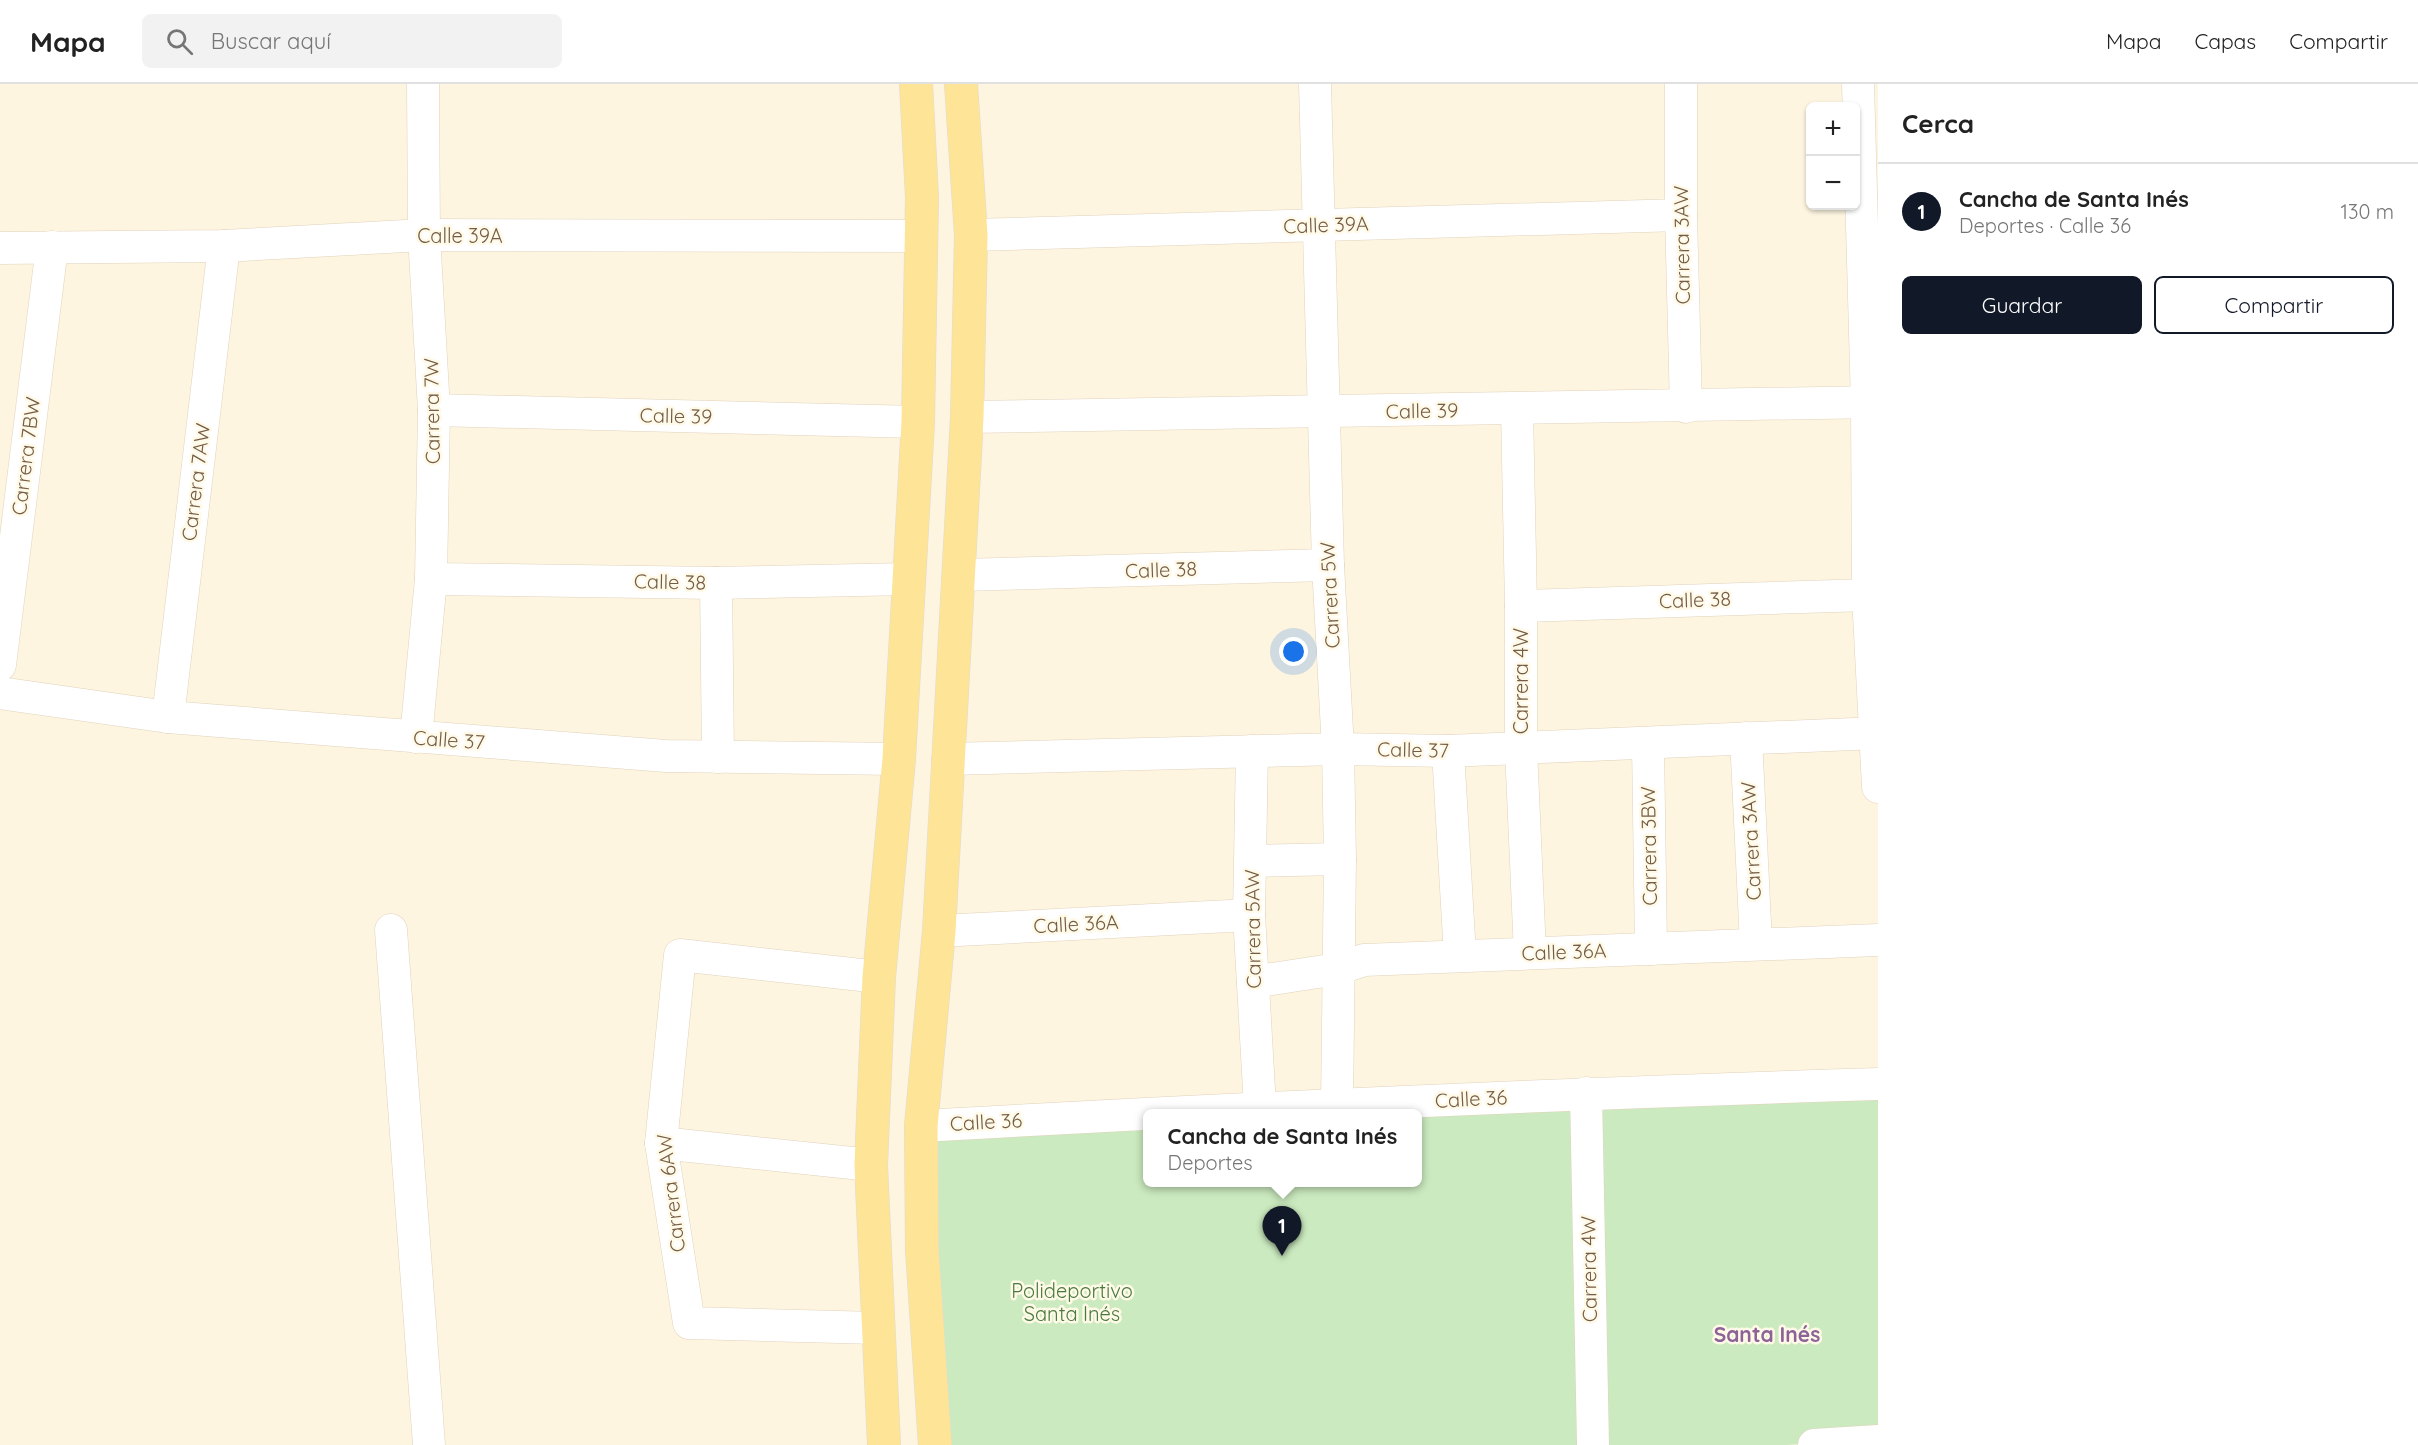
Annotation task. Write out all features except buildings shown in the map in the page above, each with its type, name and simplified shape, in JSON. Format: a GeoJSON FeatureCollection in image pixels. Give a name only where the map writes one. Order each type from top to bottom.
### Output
{"type":"FeatureCollection","features":[{"type":"Feature","properties":{"kind":"main road"},"geometry":{"type":"LineString","coordinates":[[884,1445],[871,1165],[879,977],[899,759],[918,422],[922,197],[916,84]]}},
{"type":"Feature","properties":{"kind":"main road"},"geometry":{"type":"LineString","coordinates":[[935,1445],[922,1250],[921,1126],[939,931],[967,417],[971,236],[961,84]]}},
{"type":"Feature","properties":{"kind":"street","name":"Carrera 7W"},"geometry":{"type":"LineString","coordinates":[[416,737],[431,579],[434,411],[424,236],[423,84]]}},
{"type":"Feature","properties":{"kind":"street","name":"Carrera 5W"},"geometry":{"type":"LineString","coordinates":[[1315,84],[1328,565],[1338,749],[1340,859],[1337,1106]]}},
{"type":"Feature","properties":{"kind":"street","name":"Carrera 3AW"},"geometry":{"type":"LineString","coordinates":[[1681,84],[1681,215],[1686,407]]}},
{"type":"Feature","properties":{"kind":"street"},"geometry":{"type":"LineString","coordinates":[[1858,84],[1872,402],[1868,594],[1878,787]]}},
{"type":"Feature","properties":{"kind":"street","name":"Calle 39A"},"geometry":{"type":"LineString","coordinates":[[971,236],[1681,215]]}},
{"type":"Feature","properties":{"kind":"street","name":"Calle 39A"},"geometry":{"type":"LineString","coordinates":[[0,248],[224,246],[424,236],[921,236]]}},
{"type":"Feature","properties":{"kind":"street","name":"Carrera 7AW"},"geometry":{"type":"LineString","coordinates":[[168,717],[224,246]]}},
{"type":"Feature","properties":{"kind":"street","name":"Carrera 7BW"},"geometry":{"type":"LineString","coordinates":[[0,665],[52,247]]}},
{"type":"Feature","properties":{"kind":"street","name":"Calle 39"},"geometry":{"type":"LineString","coordinates":[[967,417],[1686,407],[1872,402]]}},
{"type":"Feature","properties":{"kind":"street","name":"Carrera 4W"},"geometry":{"type":"LineString","coordinates":[[1517,409],[1521,749],[1530,953]]}},
{"type":"Feature","properties":{"kind":"street","name":"Calle 39"},"geometry":{"type":"LineString","coordinates":[[434,411],[918,422]]}},
{"type":"Feature","properties":{"kind":"street","name":"Calle 38"},"geometry":{"type":"LineString","coordinates":[[959,575],[1328,565]]}},
{"type":"Feature","properties":{"kind":"street","name":"Calle 38"},"geometry":{"type":"LineString","coordinates":[[431,579],[716,583],[908,579]]}},
{"type":"Feature","properties":{"kind":"street"},"geometry":{"type":"LineString","coordinates":[[716,583],[718,757]]}},
{"type":"Feature","properties":{"kind":"street","name":"Calle 38"},"geometry":{"type":"LineString","coordinates":[[1521,606],[1868,594]]}},
{"type":"Feature","properties":{"kind":"street","name":"Calle 37"},"geometry":{"type":"LineString","coordinates":[[0,693],[168,717],[666,756],[899,759]]}},
{"type":"Feature","properties":{"kind":"street","name":"Calle 37"},"geometry":{"type":"LineString","coordinates":[[948,759],[1338,749],[1448,752],[1877,733]]}},
{"type":"Feature","properties":{"kind":"street","name":"Carrera 3AW"},"geometry":{"type":"LineString","coordinates":[[1746,738],[1756,944]]}},
{"type":"Feature","properties":{"kind":"street","name":"Carrera 3BW"},"geometry":{"type":"LineString","coordinates":[[1648,743],[1651,949]]}},
{"type":"Feature","properties":{"kind":"street","name":"Carrera 5AW"},"geometry":{"type":"LineString","coordinates":[[1252,752],[1250,915],[1260,1107]]}},
{"type":"Feature","properties":{"kind":"street"},"geometry":{"type":"LineString","coordinates":[[1448,752],[1460,956]]}},
{"type":"Feature","properties":{"kind":"street"},"geometry":{"type":"LineString","coordinates":[[1252,861],[1340,859]]}},
{"type":"Feature","properties":{"kind":"street","name":"Calle 36A"},"geometry":{"type":"LineString","coordinates":[[939,931],[1250,915]]}},
{"type":"Feature","properties":{"kind":"street"},"geometry":{"type":"LineString","coordinates":[[391,930],[429,1445]]}},
{"type":"Feature","properties":{"kind":"street","name":"Calle 36A"},"geometry":{"type":"LineString","coordinates":[[1253,982],[1337,969],[1364,960],[1878,940]]}},
{"type":"Feature","properties":{"kind":"street","name":"Carrera 6AW"},"geometry":{"type":"LineString","coordinates":[[877,1328],[688,1323],[661,1143],[680,955],[879,977]]}},
{"type":"Feature","properties":{"kind":"street","name":"Calle 36"},"geometry":{"type":"LineString","coordinates":[[1224,1109],[1878,1084]]}},
{"type":"Feature","properties":{"kind":"street","name":"Carrera 4W"},"geometry":{"type":"LineString","coordinates":[[1586,1094],[1593,1445]]}},
{"type":"Feature","properties":{"kind":"street","name":"Calle 36"},"geometry":{"type":"LineString","coordinates":[[921,1126],[1143,1114]]}},
{"type":"Feature","properties":{"kind":"street"},"geometry":{"type":"LineString","coordinates":[[661,1143],[871,1165]]}},
{"type":"Feature","properties":{"kind":"street"},"geometry":{"type":"LineString","coordinates":[[1814,1445],[1878,1441]]}},
{"type":"Feature","properties":{"kind":"green space","name":"Polideportivo Santa Inés"},"geometry":{"type":"Polygon","coordinates":[[[1878,1087],[1878,1439],[1786,1445],[938,1445],[921,1126],[1143,1116],[1143,1187],[1422,1187],[1422,1114],[1878,1087]]]}},
{"type":"Feature","properties":{"kind":"place","name":"Cancha de Santa Inés"},"geometry":{"type":"Point","coordinates":[1282,1256]}},
{"type":"Feature","properties":{"kind":"district","name":"Santa Inés"},"geometry":{"type":"Point","coordinates":[1767,1335]}}]}
